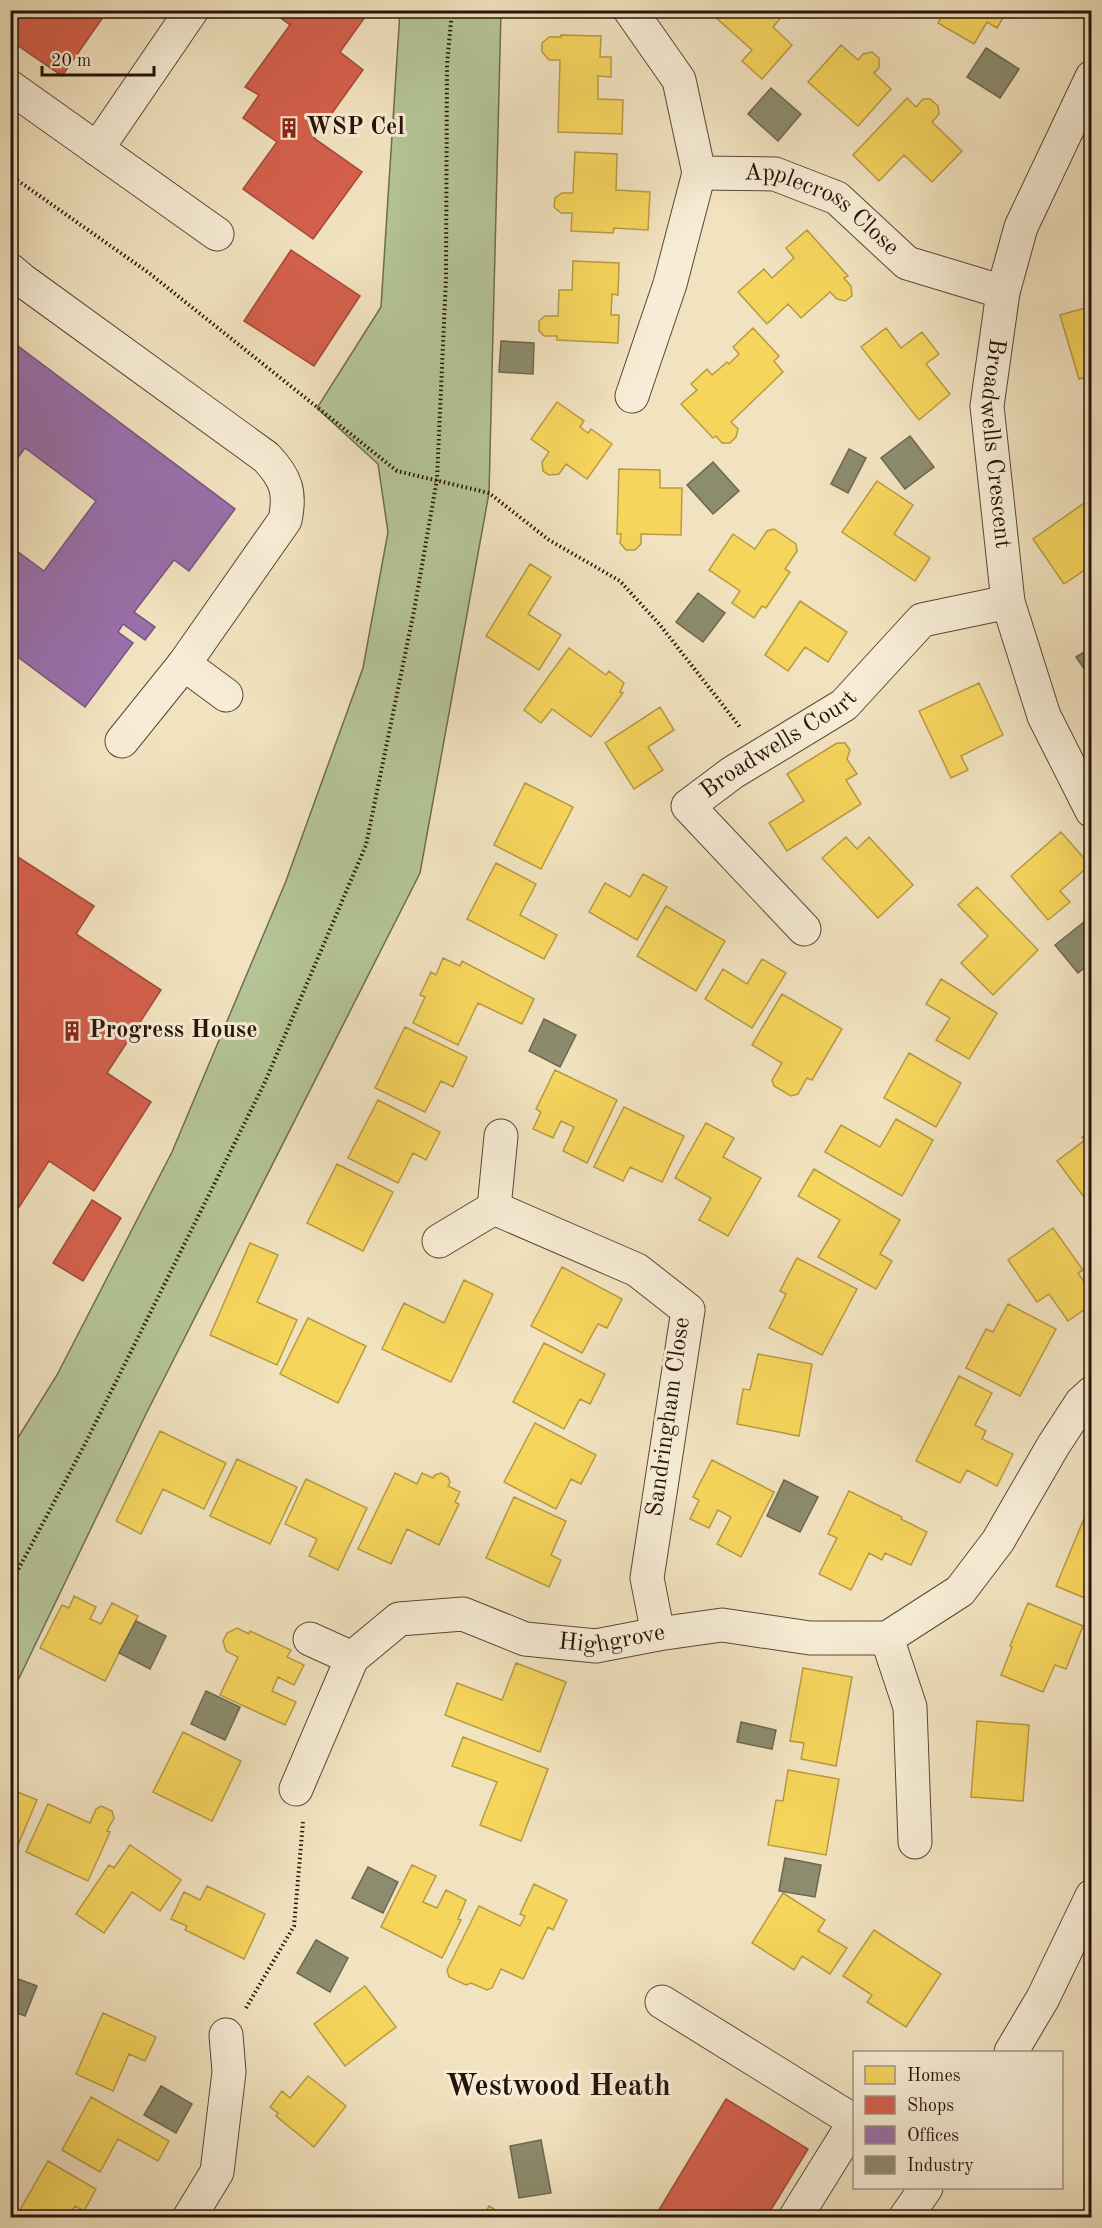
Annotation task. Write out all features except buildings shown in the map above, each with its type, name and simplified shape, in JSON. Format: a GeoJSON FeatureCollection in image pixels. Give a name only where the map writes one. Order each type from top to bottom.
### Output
{"type":"FeatureCollection","features":[{"type":"Feature","properties":{"kind":"street"},"geometry":{"type":"LineString","coordinates":[[97,148],[192,10]]}},
{"type":"Feature","properties":{"kind":"street"},"geometry":{"type":"LineString","coordinates":[[630,10],[679,80],[699,173],[670,284],[632,396]]}},
{"type":"Feature","properties":{"kind":"street","name":"Broadwells Crescent"},"geometry":{"type":"LineString","coordinates":[[1091,810],[1044,716],[1008,602],[987,406],[1003,292],[1021,227],[1092,77]]}},
{"type":"Feature","properties":{"kind":"street"},"geometry":{"type":"LineString","coordinates":[[10,87],[217,234]]}},
{"type":"Feature","properties":{"kind":"street","name":"Applecross Close"},"geometry":{"type":"LineString","coordinates":[[699,173],[775,174],[837,198],[907,263],[1003,292]]}},
{"type":"Feature","properties":{"kind":"street"},"geometry":{"type":"LineString","coordinates":[[10,270],[266,458],[284,480],[288,503],[285,520],[184,664],[122,741]]}},
{"type":"Feature","properties":{"kind":"street","name":"Broadwells Court"},"geometry":{"type":"LineString","coordinates":[[804,929],[688,806],[732,773],[844,705],[922,620],[1008,602]]}},
{"type":"Feature","properties":{"kind":"street"},"geometry":{"type":"LineString","coordinates":[[184,664],[226,694]]}},
{"type":"Feature","properties":{"kind":"street"},"geometry":{"type":"LineString","coordinates":[[439,1241],[494,1208],[501,1136]]}},
{"type":"Feature","properties":{"kind":"street","name":"Sandringham Close"},"geometry":{"type":"LineString","coordinates":[[494,1208],[637,1270],[688,1310],[646,1578],[658,1634]]}},
{"type":"Feature","properties":{"kind":"street"},"geometry":{"type":"LineString","coordinates":[[915,1842],[910,1707],[887,1638],[960,1591],[998,1541],[1053,1446],[1081,1403],[1092,1393]]}},
{"type":"Feature","properties":{"kind":"street","name":"Highgrove"},"geometry":{"type":"LineString","coordinates":[[296,1789],[352,1658],[399,1619],[463,1614],[525,1639],[596,1646],[722,1625],[810,1638],[887,1638]]}},
{"type":"Feature","properties":{"kind":"street"},"geometry":{"type":"LineString","coordinates":[[310,1639],[352,1658]]}},
{"type":"Feature","properties":{"kind":"street"},"geometry":{"type":"LineString","coordinates":[[1012,2051],[1043,1998],[1092,1896]]}},
{"type":"Feature","properties":{"kind":"street"},"geometry":{"type":"LineString","coordinates":[[662,2002],[853,2121]]}},
{"type":"Feature","properties":{"kind":"street"},"geometry":{"type":"LineString","coordinates":[[189,2217],[217,2172],[229,2072],[226,2035]]}},
{"type":"Feature","properties":{"kind":"street"},"geometry":{"type":"LineString","coordinates":[[795,2217],[853,2125]]}},
{"type":"Feature","properties":{"kind":"street"},"geometry":{"type":"LineString","coordinates":[[905,2217],[925,2189]]}},
{"type":"Feature","properties":{"kind":"path"},"geometry":{"type":"LineString","coordinates":[[10,1585],[85,1444],[265,1082],[366,845],[414,611],[437,479],[446,278],[447,65],[452,10]]}},
{"type":"Feature","properties":{"kind":"path"},"geometry":{"type":"LineString","coordinates":[[10,175],[149,273],[397,471],[489,493],[549,540],[620,581],[660,625],[762,755]]}},
{"type":"Feature","properties":{"kind":"path"},"geometry":{"type":"LineString","coordinates":[[226,2035],[246,2008],[294,1926],[303,1817],[296,1789]]}},
{"type":"Feature","properties":{"kind":"green space"},"geometry":{"type":"Polygon","coordinates":[[[400,11],[501,11],[489,493],[420,873],[146,1414],[11,1695],[11,1449],[57,1375],[172,1152],[286,881],[363,668],[388,532],[378,464],[317,408],[381,307],[400,11]]]}},
{"type":"Feature","properties":{"kind":"place","name":"WSP Cel"},"geometry":{"type":"Point","coordinates":[289,128]}},
{"type":"Feature","properties":{"kind":"place","name":"Progress House"},"geometry":{"type":"Point","coordinates":[72,1031]}},
{"type":"Feature","properties":{"kind":"district","name":"Westwood Heath"},"geometry":{"type":"Point","coordinates":[558,2087]}}]}
